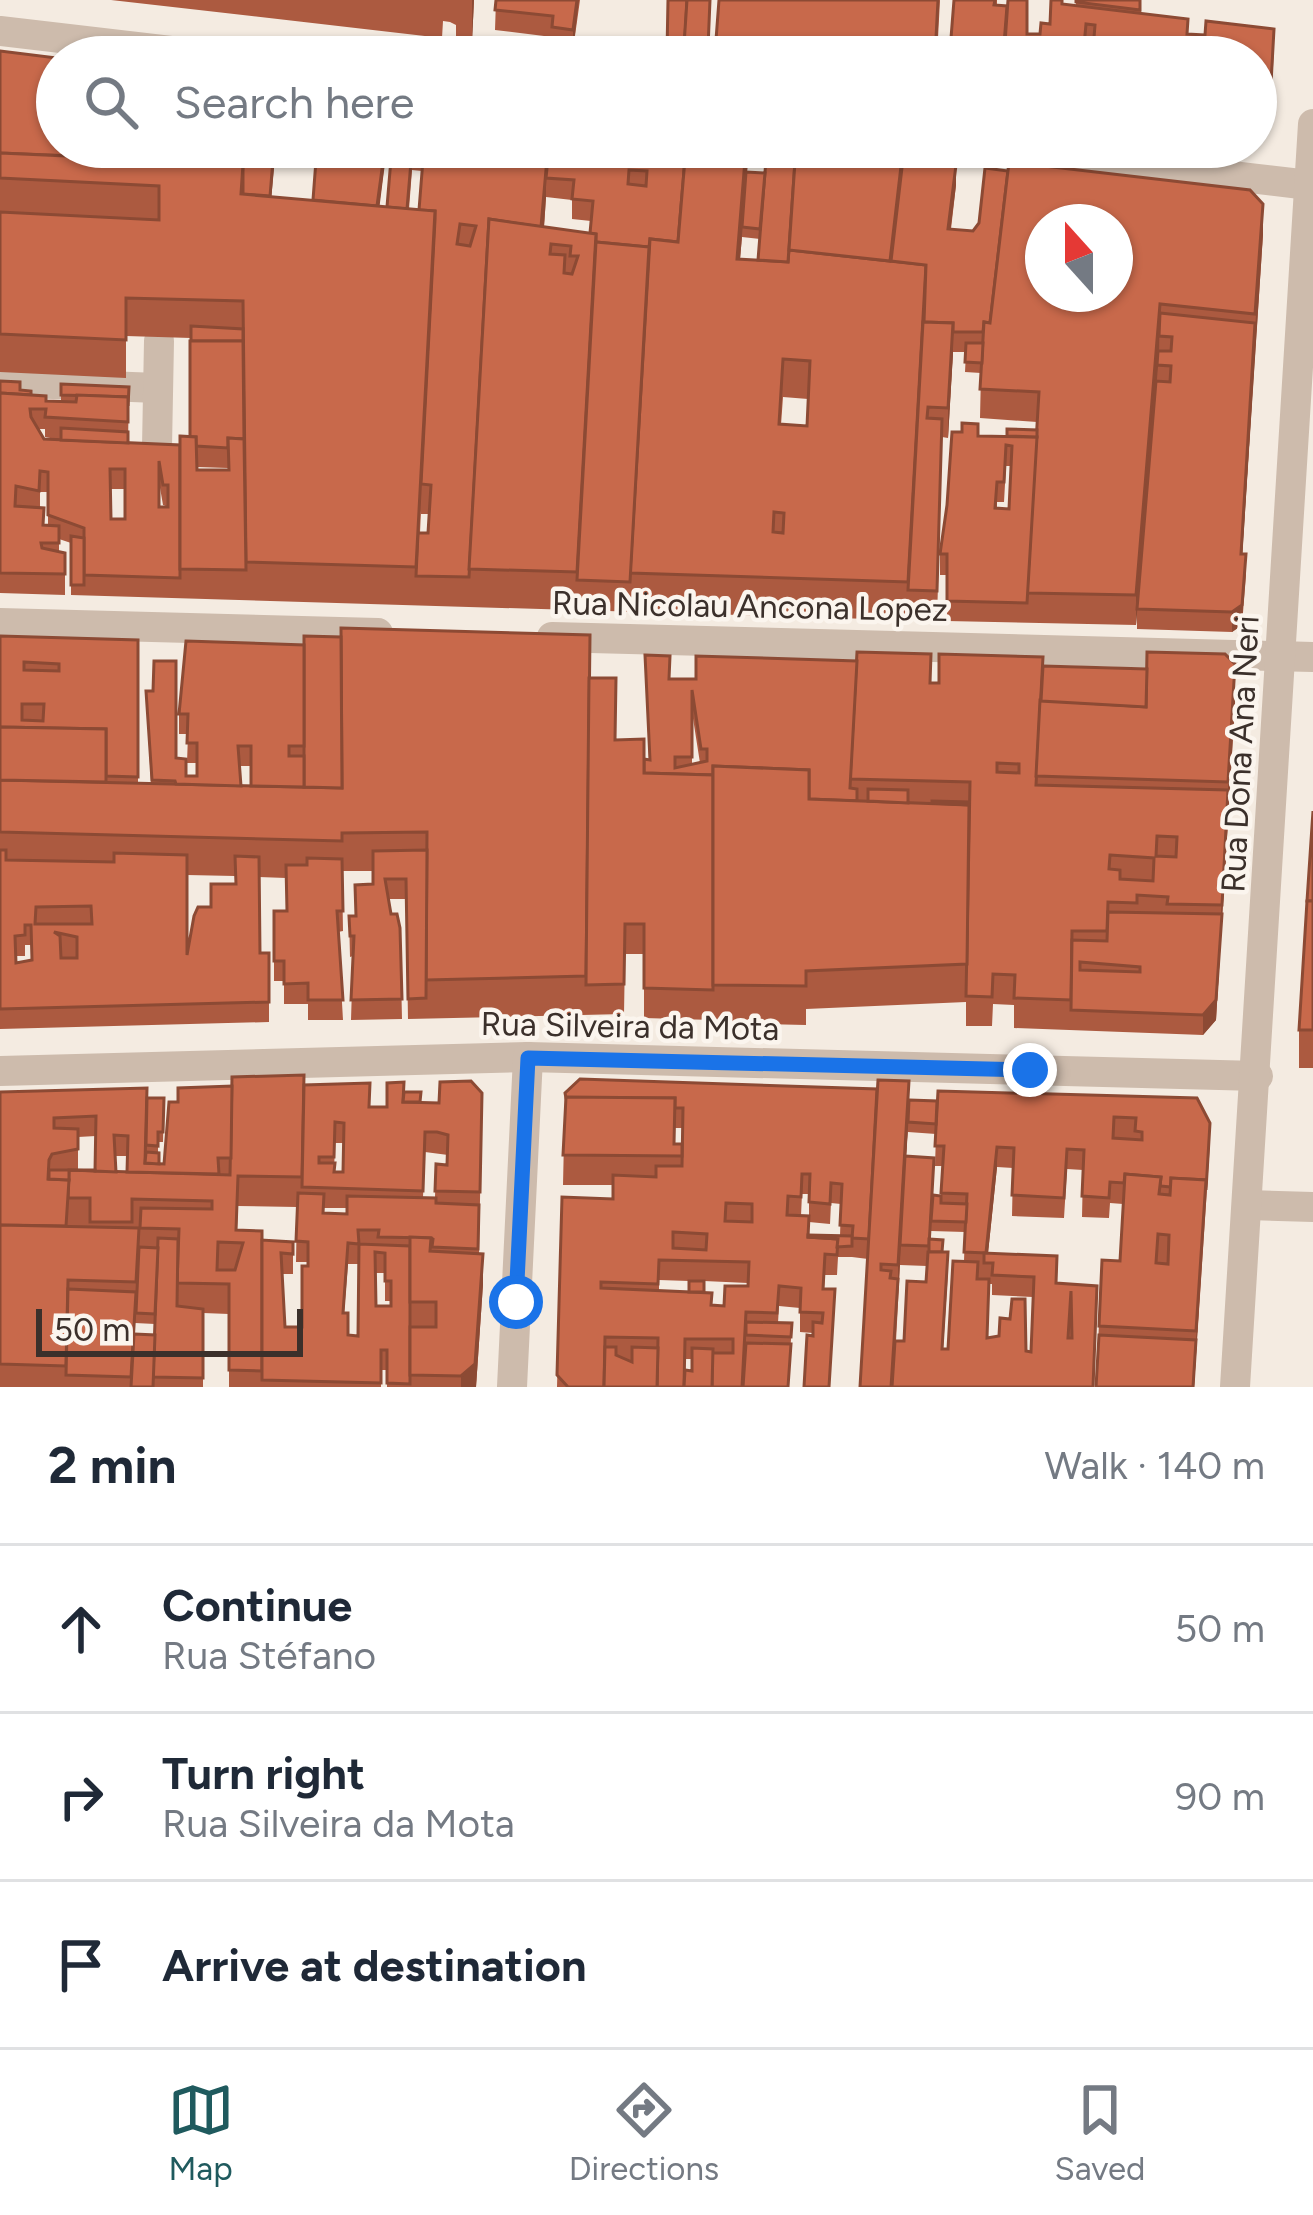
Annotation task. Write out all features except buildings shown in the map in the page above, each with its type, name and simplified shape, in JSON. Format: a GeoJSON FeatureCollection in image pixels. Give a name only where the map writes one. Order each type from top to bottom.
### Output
{"type":"FeatureCollection","features":[{"type":"Feature","properties":{"kind":"street"},"geometry":{"type":"LineString","coordinates":[[0,31],[43,36]]}},
{"type":"Feature","properties":{"kind":"street","name":"Rua Dona Ana Neri"},"geometry":{"type":"LineString","coordinates":[[1235,1387],[1258,1076],[1298,656],[1313,124]]}},
{"type":"Feature","properties":{"kind":"street"},"geometry":{"type":"LineString","coordinates":[[1164,168],[1310,185]]}},
{"type":"Feature","properties":{"kind":"street"},"geometry":{"type":"LineString","coordinates":[[157,447],[159,341]]}},
{"type":"Feature","properties":{"kind":"street"},"geometry":{"type":"LineString","coordinates":[[0,382],[158,388]]}},
{"type":"Feature","properties":{"kind":"street"},"geometry":{"type":"LineString","coordinates":[[0,623],[404,633]]}},
{"type":"Feature","properties":{"kind":"street","name":"Rua Nicolau Ancona Lopez"},"geometry":{"type":"LineString","coordinates":[[523,636],[1298,656]]}},
{"type":"Feature","properties":{"kind":"street"},"geometry":{"type":"LineString","coordinates":[[512,1387],[528,1058]]}},
{"type":"Feature","properties":{"kind":"street","name":"Rua Silveira da Mota"},"geometry":{"type":"LineString","coordinates":[[0,1071],[528,1058],[1258,1076]]}},
{"type":"Feature","properties":{"kind":"street"},"geometry":{"type":"LineString","coordinates":[[1248,1205],[1313,1208]]}},
{"type":"Feature","properties":{"kind":"route"},"geometry":{"type":"LineString","coordinates":[[516,1302],[528,1058],[1030,1070]]}}]}
